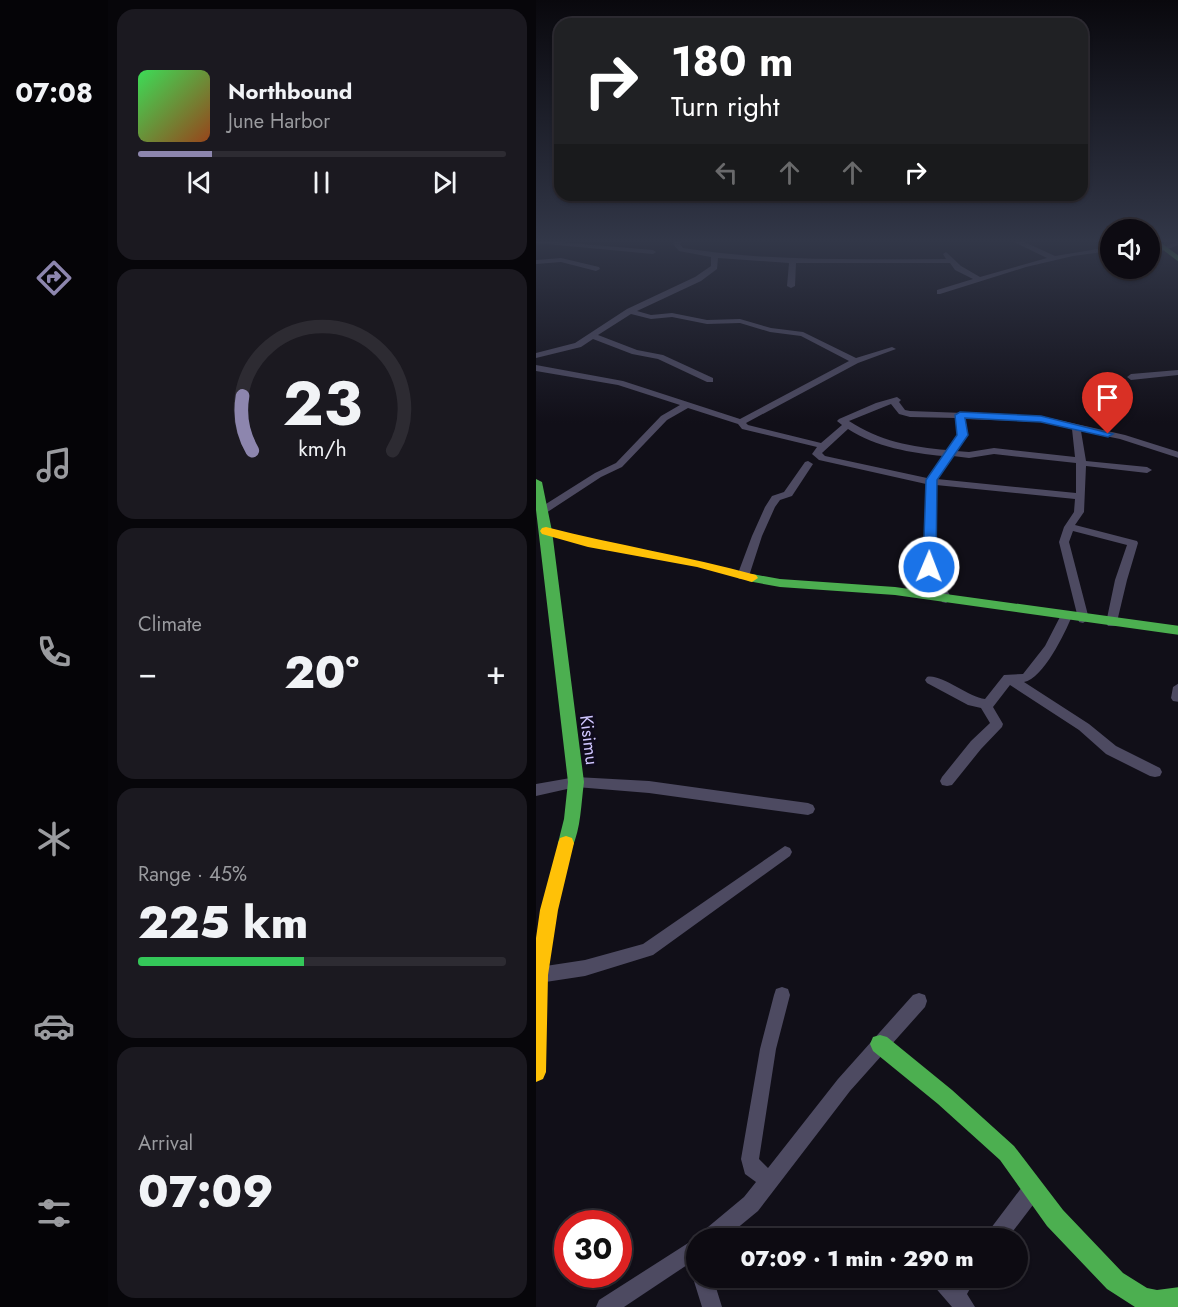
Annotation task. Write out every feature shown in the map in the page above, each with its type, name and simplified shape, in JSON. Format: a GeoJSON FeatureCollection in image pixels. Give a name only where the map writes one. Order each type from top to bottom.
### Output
{"type":"FeatureCollection","features":[{"type":"Feature","properties":{"kind":"street"},"geometry":{"type":"LineString","coordinates":[[536,356],[569,348],[593,336],[647,301]]}},
{"type":"Feature","properties":{"kind":"street"},"geometry":{"type":"LineString","coordinates":[[630,310],[651,317],[672,315],[707,322],[740,321],[770,330],[803,334],[855,361]]}},
{"type":"Feature","properties":{"kind":"street"},"geometry":{"type":"LineString","coordinates":[[593,336],[635,352],[660,357],[710,380]]}},
{"type":"Feature","properties":{"kind":"street"},"geometry":{"type":"LineString","coordinates":[[741,422],[855,361],[892,349]]}},
{"type":"Feature","properties":{"kind":"street"},"geometry":{"type":"LineString","coordinates":[[536,368],[620,383],[741,422],[745,427],[823,446]]}},
{"type":"Feature","properties":{"kind":"street"},"geometry":{"type":"LineString","coordinates":[[1131,377],[1178,372]]}},
{"type":"Feature","properties":{"kind":"street"},"geometry":{"type":"LineString","coordinates":[[1147,470],[994,451],[969,455],[948,455],[910,450],[862,434],[842,421],[857,413],[895,400],[902,412],[910,414],[1033,418],[1122,437],[1178,455]]}},
{"type":"Feature","properties":{"kind":"street"},"geometry":{"type":"LineString","coordinates":[[542,511],[598,475],[619,465],[664,418],[688,404]]}},
{"type":"Feature","properties":{"kind":"street"},"geometry":{"type":"LineString","coordinates":[[946,599],[929,567],[931,480],[963,435],[960,415]]}},
{"type":"Feature","properties":{"kind":"street"},"geometry":{"type":"LineString","coordinates":[[848,426],[823,446],[817,454],[822,458],[918,480],[1080,495]]}},
{"type":"Feature","properties":{"kind":"street"},"geometry":{"type":"LineString","coordinates":[[1076,427],[1081,462],[1079,512],[1069,527],[1064,542],[1083,619]]}},
{"type":"Feature","properties":{"kind":"street"},"geometry":{"type":"LineString","coordinates":[[743,576],[759,527],[767,512],[776,498],[788,494],[808,464]]}},
{"type":"Feature","properties":{"kind":"street","name":"Kisimu"},"geometry":{"type":"LineString","coordinates":[[536,482],[546,531],[576,782],[572,819],[549,910],[539,975],[536,1072]]}},
{"type":"Feature","properties":{"kind":"street"},"geometry":{"type":"LineString","coordinates":[[1069,527],[1133,543],[1121,580],[1112,623]]}},
{"type":"Feature","properties":{"kind":"street"},"geometry":{"type":"LineString","coordinates":[[546,531],[639,554],[697,563],[743,576],[780,583],[895,591],[1178,631]]}},
{"type":"Feature","properties":{"kind":"street"},"geometry":{"type":"LineString","coordinates":[[1008,678],[1026,678],[1050,650],[1066,616]]}},
{"type":"Feature","properties":{"kind":"street"},"geometry":{"type":"LineString","coordinates":[[987,706],[1008,678]]}},
{"type":"Feature","properties":{"kind":"street"},"geometry":{"type":"LineString","coordinates":[[1008,678],[1084,727],[1111,750],[1155,772]]}},
{"type":"Feature","properties":{"kind":"street"},"geometry":{"type":"LineString","coordinates":[[931,680],[972,702],[987,706],[997,724],[976,745],[947,781]]}},
{"type":"Feature","properties":{"kind":"street"},"geometry":{"type":"LineString","coordinates":[[536,790],[576,782],[648,787],[808,809]]}},
{"type":"Feature","properties":{"kind":"street"},"geometry":{"type":"LineString","coordinates":[[539,975],[586,968],[647,950],[785,852]]}},
{"type":"Feature","properties":{"kind":"street"},"geometry":{"type":"LineString","coordinates":[[769,1180],[752,1167],[750,1159],[768,1049],[782,994]]}},
{"type":"Feature","properties":{"kind":"street"},"geometry":{"type":"LineString","coordinates":[[723,1228],[751,1204],[844,1085],[919,1001]]}},
{"type":"Feature","properties":{"kind":"street"},"geometry":{"type":"LineString","coordinates":[[880,1044],[950,1098],[1010,1155],[1032,1190],[1066,1231],[1106,1273],[1142,1298],[1161,1302],[1178,1298]]}},
{"type":"Feature","properties":{"kind":"street"},"geometry":{"type":"LineString","coordinates":[[1003,1228],[1032,1190]]}},
{"type":"Feature","properties":{"kind":"street"},"geometry":{"type":"LineString","coordinates":[[606,1307],[686,1257]]}},
{"type":"Feature","properties":{"kind":"street"},"geometry":{"type":"LineString","coordinates":[[705,1288],[712,1307]]}},
{"type":"Feature","properties":{"kind":"street"},"geometry":{"type":"LineString","coordinates":[[948,1288],[959,1301]]}},
{"type":"Feature","properties":{"kind":"traffic: fast"},"geometry":{"type":"LineString","coordinates":[[536,482],[546,531],[576,782],[572,819],[566,843]]}},
{"type":"Feature","properties":{"kind":"traffic: fast"},"geometry":{"type":"LineString","coordinates":[[752,578],[780,583],[895,591],[1179,631]]}},
{"type":"Feature","properties":{"kind":"traffic: fast"},"geometry":{"type":"LineString","coordinates":[[880,1044],[945,1097],[1007,1153],[1055,1218],[1115,1281],[1143,1299],[1157,1301],[1179,1298]]}},
{"type":"Feature","properties":{"kind":"traffic: slow"},"geometry":{"type":"LineString","coordinates":[[546,531],[588,543],[697,563],[752,578]]}},
{"type":"Feature","properties":{"kind":"traffic: slow"},"geometry":{"type":"LineString","coordinates":[[536,1072],[539,975],[549,910],[566,843]]}},
{"type":"Feature","properties":{"kind":"route"},"geometry":{"type":"LineString","coordinates":[[929,567],[931,480],[963,435],[960,415],[1041,419],[1108,434]]}}]}
